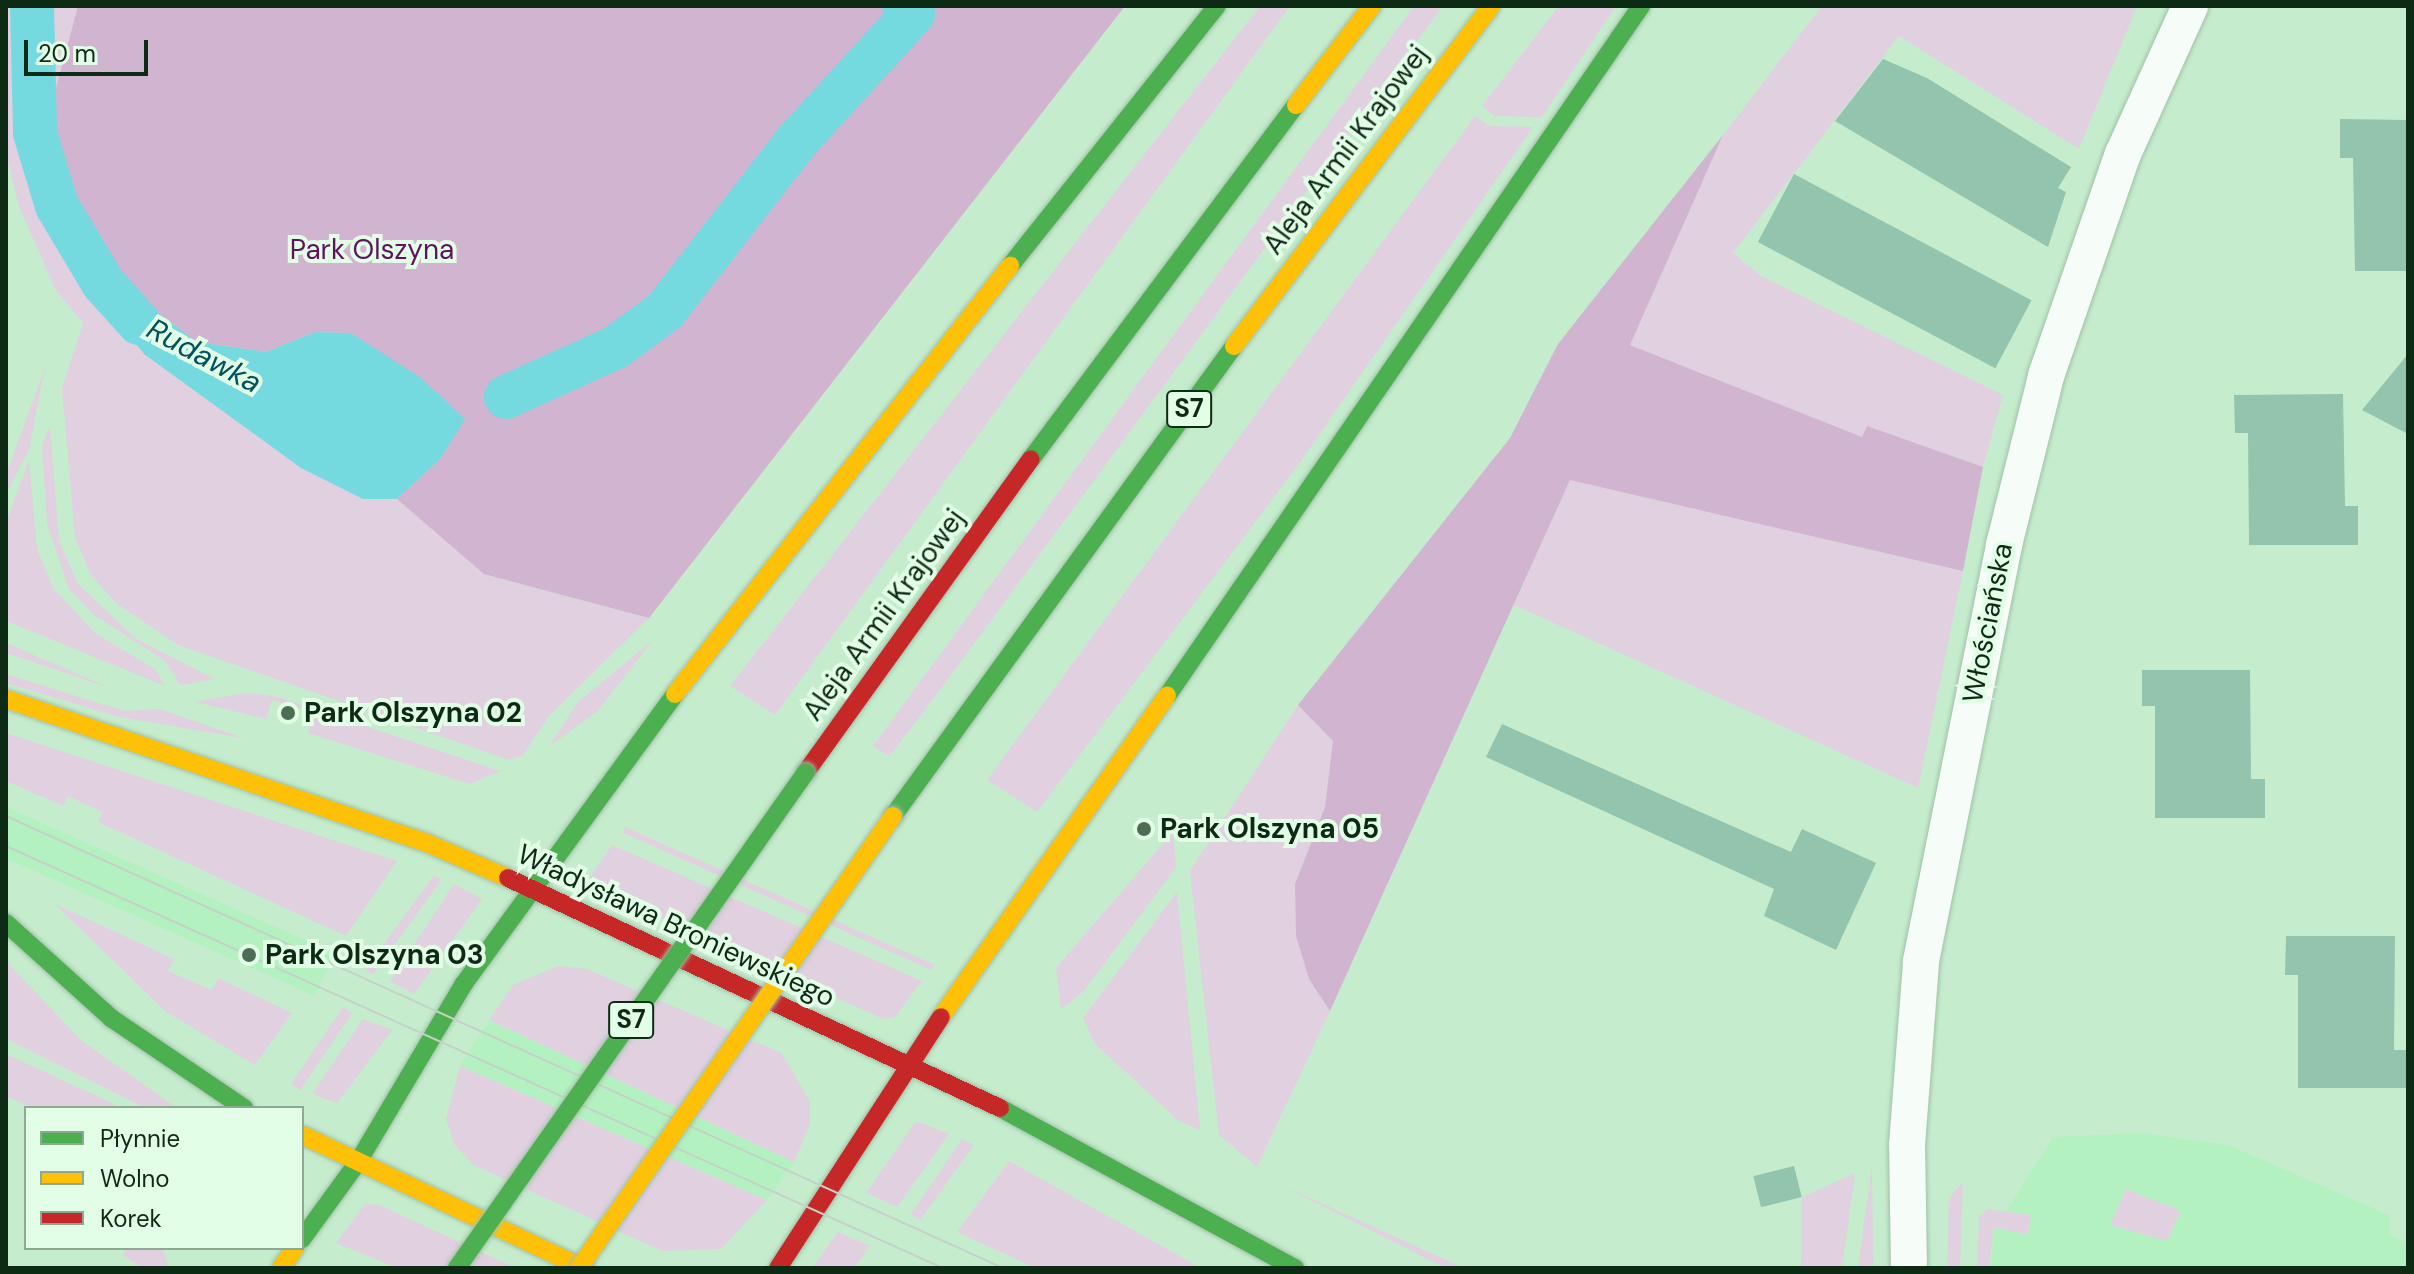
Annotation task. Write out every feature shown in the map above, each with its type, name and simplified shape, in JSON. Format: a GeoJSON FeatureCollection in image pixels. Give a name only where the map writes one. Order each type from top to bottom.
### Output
{"type":"FeatureCollection","features":[{"type":"Feature","properties":{"kind":"main road"},"geometry":{"type":"LineString","coordinates":[[304,1236],[358,1162],[436,1026],[531,888],[737,608],[1217,6]]}},
{"type":"Feature","properties":{"kind":"main road","name":"Aleja Armii Krajowej"},"geometry":{"type":"LineString","coordinates":[[457,1268],[1075,397],[1372,6]]}},
{"type":"Feature","properties":{"kind":"main road","name":"Aleja Armii Krajowej"},"geometry":{"type":"LineString","coordinates":[[582,1268],[893,816],[1335,207],[1491,6]]}},
{"type":"Feature","properties":{"kind":"main road"},"geometry":{"type":"LineString","coordinates":[[778,1268],[908,1064],[1340,451],[1641,6]]}},
{"type":"Feature","properties":{"kind":"main road","name":"Władysława Broniewskiego"},"geometry":{"type":"LineString","coordinates":[[6,699],[427,843],[531,888],[908,1064],[1295,1268]]}},
{"type":"Feature","properties":{"kind":"main road"},"geometry":{"type":"LineString","coordinates":[[6,923],[111,1018],[241,1106]]}},
{"type":"Feature","properties":{"kind":"main road"},"geometry":{"type":"LineString","coordinates":[[304,1136],[582,1268]]}},
{"type":"Feature","properties":{"kind":"main road"},"geometry":{"type":"LineString","coordinates":[[281,1268],[294,1250]]}},
{"type":"Feature","properties":{"kind":"street","name":"Włościańska"},"geometry":{"type":"LineString","coordinates":[[1909,1268],[1908,1114],[1921,961],[2004,545],[2047,373],[2123,154],[2190,6]]}},
{"type":"Feature","properties":{"kind":"shaded area"},"geometry":{"type":"Polygon","coordinates":[[[6,807],[334,953],[315,996],[6,858],[6,807]]]}},
{"type":"Feature","properties":{"kind":"shaded area"},"geometry":{"type":"Polygon","coordinates":[[[489,1020],[794,1162],[767,1200],[460,1066],[489,1020]]]}},
{"type":"Feature","properties":{"kind":"shaded area"},"geometry":{"type":"Polygon","coordinates":[[[2141,1133],[2228,1145],[2389,1215],[2390,1235],[2408,1243],[2408,1268],[1990,1268],[1994,1231],[2053,1137],[2141,1133]]]}},
{"type":"Feature","properties":{"kind":"green space","name":"Park Olszyna"},"geometry":{"type":"Polygon","coordinates":[[[6,6],[1023,6],[484,574],[649,618],[549,716],[522,756],[509,760],[178,645],[116,603],[91,575],[75,538],[62,388],[83,323],[55,289],[18,204],[6,152],[6,6]]]}},
{"type":"Feature","properties":{"kind":"green space","name":"Park Olszyna"},"geometry":{"type":"Polygon","coordinates":[[[78,6],[1125,6],[649,618],[484,574],[397,499],[440,459],[381,354],[351,333],[315,332],[266,352],[197,342],[106,274],[50,162],[50,110],[78,6]]]}},
{"type":"Feature","properties":{"kind":"green space"},"geometry":{"type":"Polygon","coordinates":[[[1260,6],[1290,6],[775,715],[730,686],[1260,6]]]}},
{"type":"Feature","properties":{"kind":"green space"},"geometry":{"type":"Polygon","coordinates":[[[1414,6],[1443,6],[923,713],[889,756],[873,746],[1414,6]]]}},
{"type":"Feature","properties":{"kind":"green space"},"geometry":{"type":"Polygon","coordinates":[[[1559,6],[1616,6],[1542,117],[1494,116],[1482,106],[1559,6]]]}},
{"type":"Feature","properties":{"kind":"green space"},"geometry":{"type":"Polygon","coordinates":[[[1822,6],[2137,6],[2079,149],[1899,36],[1733,253],[1761,276],[2003,395],[1983,467],[1868,427],[1863,438],[1630,345],[1723,135],[1822,6]]]}},
{"type":"Feature","properties":{"kind":"green space"},"geometry":{"type":"Polygon","coordinates":[[[1475,116],[1489,126],[1533,127],[1301,461],[1037,812],[987,780],[1475,116]]]}},
{"type":"Feature","properties":{"kind":"green space"},"geometry":{"type":"Polygon","coordinates":[[[1723,135],[1630,345],[1862,437],[1867,426],[1983,467],[1963,571],[1570,480],[1330,1011],[1309,979],[1296,936],[1295,884],[1325,807],[1333,741],[1298,705],[1510,438],[1558,344],[1723,135]]]}},
{"type":"Feature","properties":{"kind":"green space"},"geometry":{"type":"Polygon","coordinates":[[[45,368],[29,449],[6,494],[6,475],[45,368]]]}},
{"type":"Feature","properties":{"kind":"green space"},"geometry":{"type":"Polygon","coordinates":[[[50,426],[59,541],[78,584],[136,639],[215,679],[180,685],[165,661],[94,615],[69,589],[47,524],[42,445],[50,426]]]}},
{"type":"Feature","properties":{"kind":"green space"},"geometry":{"type":"Polygon","coordinates":[[[29,461],[37,549],[53,588],[95,633],[155,669],[165,686],[6,621],[6,522],[29,461]]]}},
{"type":"Feature","properties":{"kind":"green space"},"geometry":{"type":"Polygon","coordinates":[[[1570,479],[1963,571],[1918,788],[1514,605],[1570,479]]]}},
{"type":"Feature","properties":{"kind":"green space"},"geometry":{"type":"Polygon","coordinates":[[[653,640],[597,712],[549,746],[578,702],[653,640]]]}},
{"type":"Feature","properties":{"kind":"green space"},"geometry":{"type":"Polygon","coordinates":[[[6,643],[110,688],[6,653],[6,643]]]}},
{"type":"Feature","properties":{"kind":"green space"},"geometry":{"type":"Polygon","coordinates":[[[6,674],[124,711],[159,709],[243,738],[119,717],[6,683],[6,674]]]}},
{"type":"Feature","properties":{"kind":"green space"},"geometry":{"type":"Polygon","coordinates":[[[246,693],[275,696],[500,771],[470,784],[308,733],[314,712],[272,700],[266,719],[195,702],[246,693]]]}},
{"type":"Feature","properties":{"kind":"green space"},"geometry":{"type":"Polygon","coordinates":[[[1298,705],[1333,741],[1325,807],[1295,884],[1296,936],[1309,979],[1330,1011],[1257,1167],[1219,1135],[1190,871],[1298,705]]]}},
{"type":"Feature","properties":{"kind":"green space"},"geometry":{"type":"Polygon","coordinates":[[[6,733],[397,861],[346,936],[98,822],[102,812],[68,796],[63,806],[6,781],[6,733]]]}},
{"type":"Feature","properties":{"kind":"green space"},"geometry":{"type":"Polygon","coordinates":[[[625,827],[934,964],[931,970],[623,832],[625,827]]]}},
{"type":"Feature","properties":{"kind":"green space"},"geometry":{"type":"Polygon","coordinates":[[[1173,832],[1176,867],[1084,991],[1061,1009],[1056,968],[1173,832]]]}},
{"type":"Feature","properties":{"kind":"green space"},"geometry":{"type":"Polygon","coordinates":[[[612,845],[922,981],[895,1017],[883,1019],[594,888],[590,877],[612,845]]]}},
{"type":"Feature","properties":{"kind":"green space"},"geometry":{"type":"Polygon","coordinates":[[[434,875],[441,880],[373,975],[365,970],[434,875]]]}},
{"type":"Feature","properties":{"kind":"green space"},"geometry":{"type":"Polygon","coordinates":[[[454,884],[482,899],[414,994],[390,981],[454,884]]]}},
{"type":"Feature","properties":{"kind":"green space"},"geometry":{"type":"Polygon","coordinates":[[[1177,892],[1200,1130],[1179,1121],[1095,1044],[1083,1018],[1177,892]]]}},
{"type":"Feature","properties":{"kind":"green space"},"geometry":{"type":"Polygon","coordinates":[[[55,904],[174,959],[168,971],[212,990],[218,978],[292,1013],[255,1065],[165,1011],[55,904]]]}},
{"type":"Feature","properties":{"kind":"green space"},"geometry":{"type":"Polygon","coordinates":[[[6,961],[82,1041],[174,1106],[141,1106],[6,1039],[6,961]]]}},
{"type":"Feature","properties":{"kind":"green space"},"geometry":{"type":"Polygon","coordinates":[[[558,966],[587,969],[781,1053],[810,1101],[810,1124],[794,1162],[489,1020],[513,985],[558,966]]]}},
{"type":"Feature","properties":{"kind":"green space"},"geometry":{"type":"Polygon","coordinates":[[[343,1007],[352,1013],[300,1090],[291,1084],[343,1007]]]}},
{"type":"Feature","properties":{"kind":"green space"},"geometry":{"type":"Polygon","coordinates":[[[363,1019],[392,1030],[337,1103],[312,1094],[363,1019]]]}},
{"type":"Feature","properties":{"kind":"green space"},"geometry":{"type":"Polygon","coordinates":[[[6,1054],[117,1106],[28,1106],[6,1096],[6,1054]]]}},
{"type":"Feature","properties":{"kind":"green space"},"geometry":{"type":"Polygon","coordinates":[[[460,1066],[767,1200],[721,1249],[662,1251],[473,1165],[454,1144],[446,1119],[460,1066]]]}},
{"type":"Feature","properties":{"kind":"green space"},"geometry":{"type":"Polygon","coordinates":[[[916,1121],[949,1134],[897,1207],[866,1193],[916,1121]]]}},
{"type":"Feature","properties":{"kind":"green space"},"geometry":{"type":"Polygon","coordinates":[[[962,1139],[974,1145],[920,1220],[911,1214],[962,1139]]]}},
{"type":"Feature","properties":{"kind":"green space"},"geometry":{"type":"Polygon","coordinates":[[[1009,1161],[1201,1268],[1035,1268],[957,1232],[1009,1161]]]}},
{"type":"Feature","properties":{"kind":"green space"},"geometry":{"type":"Polygon","coordinates":[[[1872,1165],[1873,1268],[1858,1268],[1872,1165]]]}},
{"type":"Feature","properties":{"kind":"green space"},"geometry":{"type":"Polygon","coordinates":[[[1855,1173],[1842,1268],[1801,1268],[1802,1197],[1855,1173]]]}},
{"type":"Feature","properties":{"kind":"green space"},"geometry":{"type":"Polygon","coordinates":[[[1963,1182],[1960,1268],[1947,1268],[1949,1198],[1963,1182]]]}},
{"type":"Feature","properties":{"kind":"green space"},"geometry":{"type":"Polygon","coordinates":[[[1279,1184],[1464,1268],[1445,1268],[1279,1184]]]}},
{"type":"Feature","properties":{"kind":"green space"},"geometry":{"type":"Polygon","coordinates":[[[2126,1189],[2181,1211],[2167,1241],[2110,1225],[2126,1189]]]}},
{"type":"Feature","properties":{"kind":"green space"},"geometry":{"type":"Polygon","coordinates":[[[365,1204],[379,1205],[516,1268],[397,1268],[336,1243],[365,1204]]]}},
{"type":"Feature","properties":{"kind":"green space"},"geometry":{"type":"Polygon","coordinates":[[[1988,1209],[2031,1215],[2028,1234],[1994,1228],[1989,1268],[1977,1268],[1979,1216],[1988,1209]]]}},
{"type":"Feature","properties":{"kind":"green space"},"geometry":{"type":"Polygon","coordinates":[[[838,1232],[870,1246],[854,1268],[812,1268],[838,1232]]]}},
{"type":"Feature","properties":{"kind":"green space"},"geometry":{"type":"Polygon","coordinates":[[[126,1250],[163,1250],[169,1268],[142,1268],[123,1255],[126,1250]]]}},
{"type":"Feature","properties":{"kind":"water"},"geometry":{"type":"Polygon","coordinates":[[[106,274],[197,342],[266,352],[315,332],[351,333],[421,378],[465,419],[440,459],[397,499],[363,499],[301,468],[144,354],[103,302],[97,282],[106,274]]]}},
{"type":"Feature","properties":{"kind":"building"},"geometry":{"type":"Polygon","coordinates":[[[1883,59],[1927,78],[2071,167],[2058,188],[2066,192],[2048,247],[1835,121],[1883,59]]]}},
{"type":"Feature","properties":{"kind":"building"},"geometry":{"type":"Polygon","coordinates":[[[2340,119],[2408,120],[2408,271],[2355,271],[2353,158],[2340,158],[2340,119]]]}},
{"type":"Feature","properties":{"kind":"building"},"geometry":{"type":"Polygon","coordinates":[[[1794,174],[2032,300],[1995,368],[1758,242],[1794,174]]]}},
{"type":"Feature","properties":{"kind":"building"},"geometry":{"type":"Polygon","coordinates":[[[2408,354],[2408,434],[2362,410],[2408,354]]]}},
{"type":"Feature","properties":{"kind":"building"},"geometry":{"type":"Polygon","coordinates":[[[2343,394],[2345,506],[2358,506],[2358,545],[2249,545],[2248,433],[2235,433],[2234,395],[2343,394]]]}},
{"type":"Feature","properties":{"kind":"building"},"geometry":{"type":"Polygon","coordinates":[[[2142,670],[2250,670],[2251,779],[2265,779],[2265,818],[2155,818],[2155,706],[2142,706],[2142,670]]]}},
{"type":"Feature","properties":{"kind":"building"},"geometry":{"type":"Polygon","coordinates":[[[1502,724],[1791,852],[1802,829],[1876,863],[1836,950],[1764,916],[1774,889],[1486,757],[1502,724]]]}},
{"type":"Feature","properties":{"kind":"building"},"geometry":{"type":"Polygon","coordinates":[[[2286,936],[2395,936],[2394,1050],[2408,1050],[2408,1088],[2298,1088],[2298,975],[2285,975],[2286,936]]]}},
{"type":"Feature","properties":{"kind":"building"},"geometry":{"type":"Polygon","coordinates":[[[1794,1166],[1802,1197],[1761,1207],[1753,1176],[1794,1166]]]}},
{"type":"Feature","properties":{"kind":"waterway","name":"Rudawka"},"geometry":{"type":"LineString","coordinates":[[32,6],[35,133],[57,206],[103,283],[139,323]]}},
{"type":"Feature","properties":{"kind":"waterway"},"geometry":{"type":"LineString","coordinates":[[506,397],[616,347],[665,311],[796,142],[913,14],[904,6]]}},
{"type":"Feature","properties":{"kind":"tram line"},"geometry":{"type":"LineString","coordinates":[[6,816],[1003,1268]]}},
{"type":"Feature","properties":{"kind":"tram line"},"geometry":{"type":"LineString","coordinates":[[6,846],[943,1268]]}},
{"type":"Feature","properties":{"kind":"traffic: fast"},"geometry":{"type":"LineString","coordinates":[[1010,266],[1217,6]]}},
{"type":"Feature","properties":{"kind":"traffic: fast"},"geometry":{"type":"LineString","coordinates":[[1167,696],[1641,6]]}},
{"type":"Feature","properties":{"kind":"traffic: fast"},"geometry":{"type":"LineString","coordinates":[[1031,459],[1296,105]]}},
{"type":"Feature","properties":{"kind":"traffic: fast"},"geometry":{"type":"LineString","coordinates":[[893,816],[1234,346]]}},
{"type":"Feature","properties":{"kind":"traffic: fast"},"geometry":{"type":"LineString","coordinates":[[304,1236],[358,1162],[463,985],[675,694]]}},
{"type":"Feature","properties":{"kind":"traffic: fast"},"geometry":{"type":"LineString","coordinates":[[457,1268],[806,772]]}},
{"type":"Feature","properties":{"kind":"traffic: fast"},"geometry":{"type":"LineString","coordinates":[[6,923],[111,1018],[241,1106]]}},
{"type":"Feature","properties":{"kind":"traffic: fast"},"geometry":{"type":"LineString","coordinates":[[1000,1108],[1295,1268]]}},
{"type":"Feature","properties":{"kind":"traffic: slow"},"geometry":{"type":"LineString","coordinates":[[1296,105],[1372,6]]}},
{"type":"Feature","properties":{"kind":"traffic: slow"},"geometry":{"type":"LineString","coordinates":[[1234,346],[1491,6]]}},
{"type":"Feature","properties":{"kind":"traffic: slow"},"geometry":{"type":"LineString","coordinates":[[675,694],[1010,266]]}},
{"type":"Feature","properties":{"kind":"traffic: slow"},"geometry":{"type":"LineString","coordinates":[[941,1017],[1167,696]]}},
{"type":"Feature","properties":{"kind":"traffic: slow"},"geometry":{"type":"LineString","coordinates":[[6,699],[427,843],[508,878]]}},
{"type":"Feature","properties":{"kind":"traffic: slow"},"geometry":{"type":"LineString","coordinates":[[579,1268],[893,816]]}},
{"type":"Feature","properties":{"kind":"traffic: slow"},"geometry":{"type":"LineString","coordinates":[[304,1136],[584,1268]]}},
{"type":"Feature","properties":{"kind":"traffic: slow"},"geometry":{"type":"LineString","coordinates":[[281,1268],[294,1250]]}},
{"type":"Feature","properties":{"kind":"traffic: jam"},"geometry":{"type":"LineString","coordinates":[[806,772],[1031,459]]}},
{"type":"Feature","properties":{"kind":"traffic: jam"},"geometry":{"type":"LineString","coordinates":[[508,878],[1000,1108]]}},
{"type":"Feature","properties":{"kind":"traffic: jam"},"geometry":{"type":"LineString","coordinates":[[778,1268],[941,1017]]}},
{"type":"Feature","properties":{"kind":"place","name":"Park Olszyna 02"},"geometry":{"type":"Point","coordinates":[288,713]}},
{"type":"Feature","properties":{"kind":"place","name":"Park Olszyna 05"},"geometry":{"type":"Point","coordinates":[1144,829]}},
{"type":"Feature","properties":{"kind":"place","name":"Park Olszyna 03"},"geometry":{"type":"Point","coordinates":[249,955]}}]}
